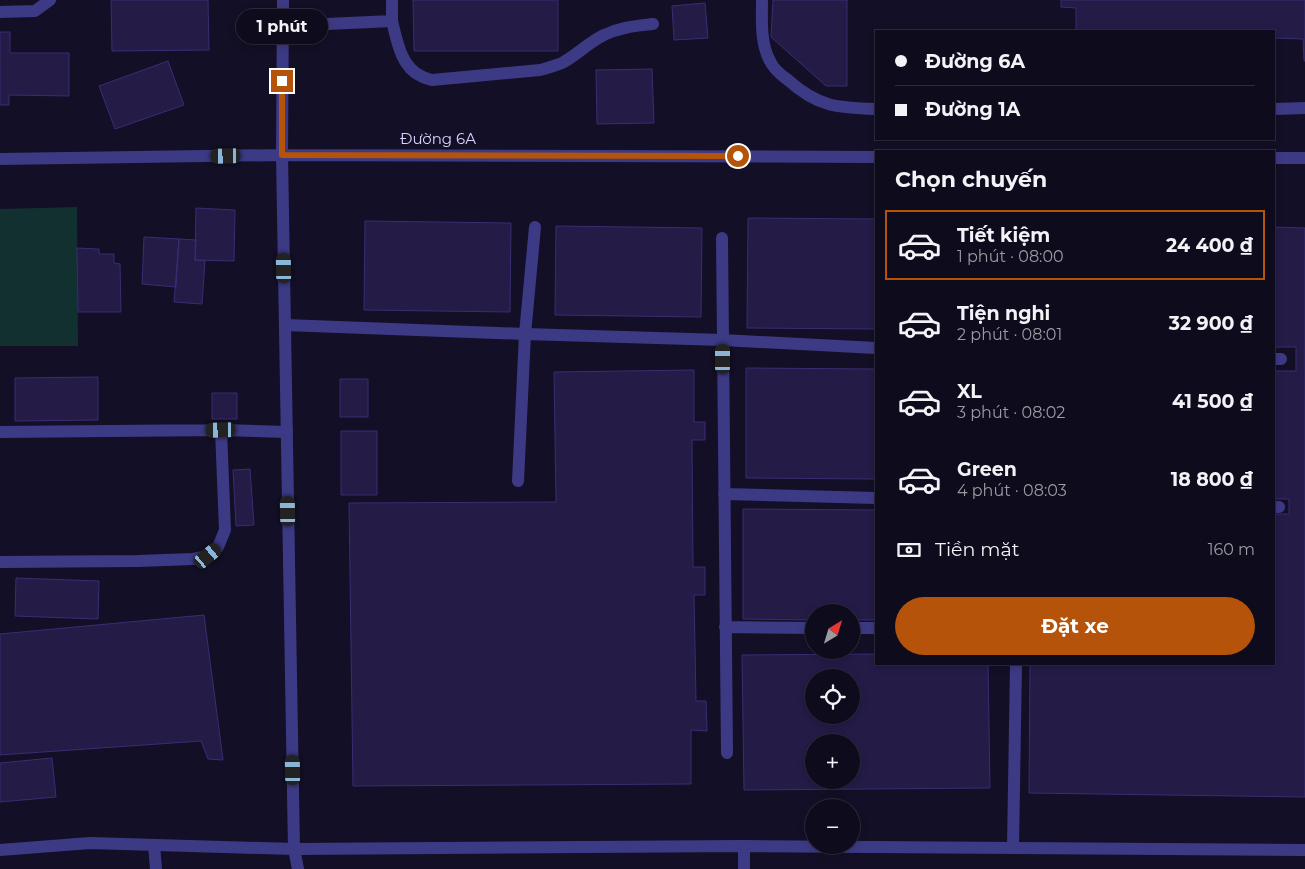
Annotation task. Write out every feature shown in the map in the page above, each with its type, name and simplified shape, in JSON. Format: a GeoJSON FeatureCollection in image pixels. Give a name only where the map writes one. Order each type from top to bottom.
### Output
{"type":"FeatureCollection","features":[{"type":"Feature","properties":{"kind":"street"},"geometry":{"type":"LineString","coordinates":[[0,12],[36,11],[50,0]]}},
{"type":"Feature","properties":{"kind":"street"},"geometry":{"type":"LineString","coordinates":[[283,0],[282,155],[294,849],[298,869]]}},
{"type":"Feature","properties":{"kind":"street"},"geometry":{"type":"LineString","coordinates":[[392,0],[392,21],[399,50],[410,69],[420,76],[432,80],[546,69],[563,62],[612,31],[620,28],[653,24]]}},
{"type":"Feature","properties":{"kind":"street"},"geometry":{"type":"LineString","coordinates":[[762,0],[764,45],[770,61],[781,74],[795,87],[826,104],[843,108],[875,109]]}},
{"type":"Feature","properties":{"kind":"street"},"geometry":{"type":"LineString","coordinates":[[283,26],[392,21]]}},
{"type":"Feature","properties":{"kind":"street"},"geometry":{"type":"LineString","coordinates":[[1275,109],[1305,108]]}},
{"type":"Feature","properties":{"kind":"street","name":"Đường 6A"},"geometry":{"type":"LineString","coordinates":[[0,159],[282,155],[875,157]]}},
{"type":"Feature","properties":{"kind":"street"},"geometry":{"type":"LineString","coordinates":[[1275,158],[1305,158]]}},
{"type":"Feature","properties":{"kind":"street"},"geometry":{"type":"LineString","coordinates":[[518,481],[525,334],[535,227]]}},
{"type":"Feature","properties":{"kind":"street"},"geometry":{"type":"LineString","coordinates":[[722,238],[727,753]]}},
{"type":"Feature","properties":{"kind":"street"},"geometry":{"type":"LineString","coordinates":[[285,325],[723,340],[875,348]]}},
{"type":"Feature","properties":{"kind":"street"},"geometry":{"type":"LineString","coordinates":[[0,432],[221,430],[287,432]]}},
{"type":"Feature","properties":{"kind":"street"},"geometry":{"type":"LineString","coordinates":[[0,562],[147,561],[193,559],[208,556],[218,547],[225,530],[221,430]]}},
{"type":"Feature","properties":{"kind":"street"},"geometry":{"type":"LineString","coordinates":[[724,494],[875,498]]}},
{"type":"Feature","properties":{"kind":"street"},"geometry":{"type":"LineString","coordinates":[[725,626],[805,628]]}},
{"type":"Feature","properties":{"kind":"street"},"geometry":{"type":"LineString","coordinates":[[860,628],[875,628]]}},
{"type":"Feature","properties":{"kind":"street"},"geometry":{"type":"LineString","coordinates":[[1013,848],[1016,665]]}},
{"type":"Feature","properties":{"kind":"street"},"geometry":{"type":"LineString","coordinates":[[0,850],[90,842],[294,849],[744,846],[1305,850]]}},
{"type":"Feature","properties":{"kind":"street"},"geometry":{"type":"LineString","coordinates":[[154,844],[156,869]]}},
{"type":"Feature","properties":{"kind":"street"},"geometry":{"type":"LineString","coordinates":[[744,846],[744,869]]}},
{"type":"Feature","properties":{"kind":"green space"},"geometry":{"type":"Polygon","coordinates":[[[77,207],[78,346],[0,346],[0,209],[77,207]]]}},
{"type":"Feature","properties":{"kind":"building"},"geometry":{"type":"Polygon","coordinates":[[[111,0],[208,0],[209,50],[112,51],[111,0]]]}},
{"type":"Feature","properties":{"kind":"building"},"geometry":{"type":"Polygon","coordinates":[[[413,0],[558,0],[558,51],[414,51],[413,0]]]}},
{"type":"Feature","properties":{"kind":"building"},"geometry":{"type":"Polygon","coordinates":[[[773,0],[847,0],[847,86],[826,86],[771,37],[773,0]]]}},
{"type":"Feature","properties":{"kind":"building"},"geometry":{"type":"Polygon","coordinates":[[[1061,0],[1305,0],[1305,61],[1303,39],[1275,38],[1275,30],[1076,30],[1076,8],[1061,7],[1061,0]]]}},
{"type":"Feature","properties":{"kind":"building"},"geometry":{"type":"Polygon","coordinates":[[[705,3],[708,38],[674,40],[672,6],[705,3]]]}},
{"type":"Feature","properties":{"kind":"building"},"geometry":{"type":"Polygon","coordinates":[[[0,32],[10,32],[10,53],[69,53],[69,96],[9,95],[9,105],[0,105],[0,32]]]}},
{"type":"Feature","properties":{"kind":"building"},"geometry":{"type":"Polygon","coordinates":[[[168,61],[184,105],[115,129],[99,86],[168,61]]]}},
{"type":"Feature","properties":{"kind":"building"},"geometry":{"type":"Polygon","coordinates":[[[652,69],[654,123],[597,124],[596,70],[652,69]]]}},
{"type":"Feature","properties":{"kind":"building"},"geometry":{"type":"Polygon","coordinates":[[[196,208],[235,210],[234,261],[195,260],[196,208]]]}},
{"type":"Feature","properties":{"kind":"building"},"geometry":{"type":"Polygon","coordinates":[[[748,218],[875,219],[875,329],[747,328],[748,218]]]}},
{"type":"Feature","properties":{"kind":"building"},"geometry":{"type":"Polygon","coordinates":[[[365,221],[511,223],[510,312],[364,310],[365,221]]]}},
{"type":"Feature","properties":{"kind":"building"},"geometry":{"type":"Polygon","coordinates":[[[556,226],[702,228],[701,317],[555,315],[556,226]]]}},
{"type":"Feature","properties":{"kind":"building"},"geometry":{"type":"Polygon","coordinates":[[[1275,227],[1305,228],[1305,797],[1029,793],[1030,665],[1275,665],[1275,514],[1289,514],[1289,499],[1275,499],[1275,371],[1296,371],[1296,347],[1275,347],[1275,227]]]}},
{"type":"Feature","properties":{"kind":"building"},"geometry":{"type":"Polygon","coordinates":[[[144,237],[179,239],[176,287],[142,284],[144,237]]]}},
{"type":"Feature","properties":{"kind":"building"},"geometry":{"type":"Polygon","coordinates":[[[179,239],[196,240],[195,260],[205,261],[202,304],[174,302],[179,239]]]}},
{"type":"Feature","properties":{"kind":"building"},"geometry":{"type":"Polygon","coordinates":[[[77,248],[99,249],[99,254],[114,254],[114,263],[120,264],[121,312],[78,312],[77,248]]]}},
{"type":"Feature","properties":{"kind":"building"},"geometry":{"type":"Polygon","coordinates":[[[746,368],[875,369],[875,479],[746,478],[746,368]]]}},
{"type":"Feature","properties":{"kind":"building"},"geometry":{"type":"Polygon","coordinates":[[[694,370],[694,422],[705,422],[705,440],[692,440],[693,567],[705,567],[705,595],[694,595],[696,701],[706,701],[707,731],[691,730],[691,784],[353,786],[349,503],[556,502],[554,372],[694,370]]]}},
{"type":"Feature","properties":{"kind":"building"},"geometry":{"type":"Polygon","coordinates":[[[98,377],[98,420],[15,421],[15,378],[98,377]]]}},
{"type":"Feature","properties":{"kind":"building"},"geometry":{"type":"Polygon","coordinates":[[[340,379],[368,379],[368,417],[340,417],[340,379]]]}},
{"type":"Feature","properties":{"kind":"building"},"geometry":{"type":"Polygon","coordinates":[[[212,393],[237,393],[237,419],[212,419],[212,393]]]}},
{"type":"Feature","properties":{"kind":"building"},"geometry":{"type":"Polygon","coordinates":[[[341,431],[377,431],[377,495],[341,495],[341,431]]]}},
{"type":"Feature","properties":{"kind":"building"},"geometry":{"type":"Polygon","coordinates":[[[250,469],[254,525],[236,526],[233,470],[250,469]]]}},
{"type":"Feature","properties":{"kind":"building"},"geometry":{"type":"Polygon","coordinates":[[[743,509],[875,510],[875,620],[860,620],[860,604],[805,604],[805,620],[743,619],[743,509]]]}},
{"type":"Feature","properties":{"kind":"building"},"geometry":{"type":"Polygon","coordinates":[[[16,578],[99,581],[98,619],[15,616],[16,578]]]}},
{"type":"Feature","properties":{"kind":"building"},"geometry":{"type":"Polygon","coordinates":[[[204,615],[223,760],[208,759],[201,741],[0,755],[0,634],[204,615]]]}},
{"type":"Feature","properties":{"kind":"building"},"geometry":{"type":"Polygon","coordinates":[[[860,654],[875,654],[875,665],[988,665],[990,788],[744,790],[742,655],[805,655],[805,659],[860,659],[860,654]]]}},
{"type":"Feature","properties":{"kind":"building"},"geometry":{"type":"Polygon","coordinates":[[[52,758],[56,797],[0,802],[0,763],[52,758]]]}},
{"type":"Feature","properties":{"kind":"route"},"geometry":{"type":"LineString","coordinates":[[282,81],[282,155],[738,156]]}}]}
